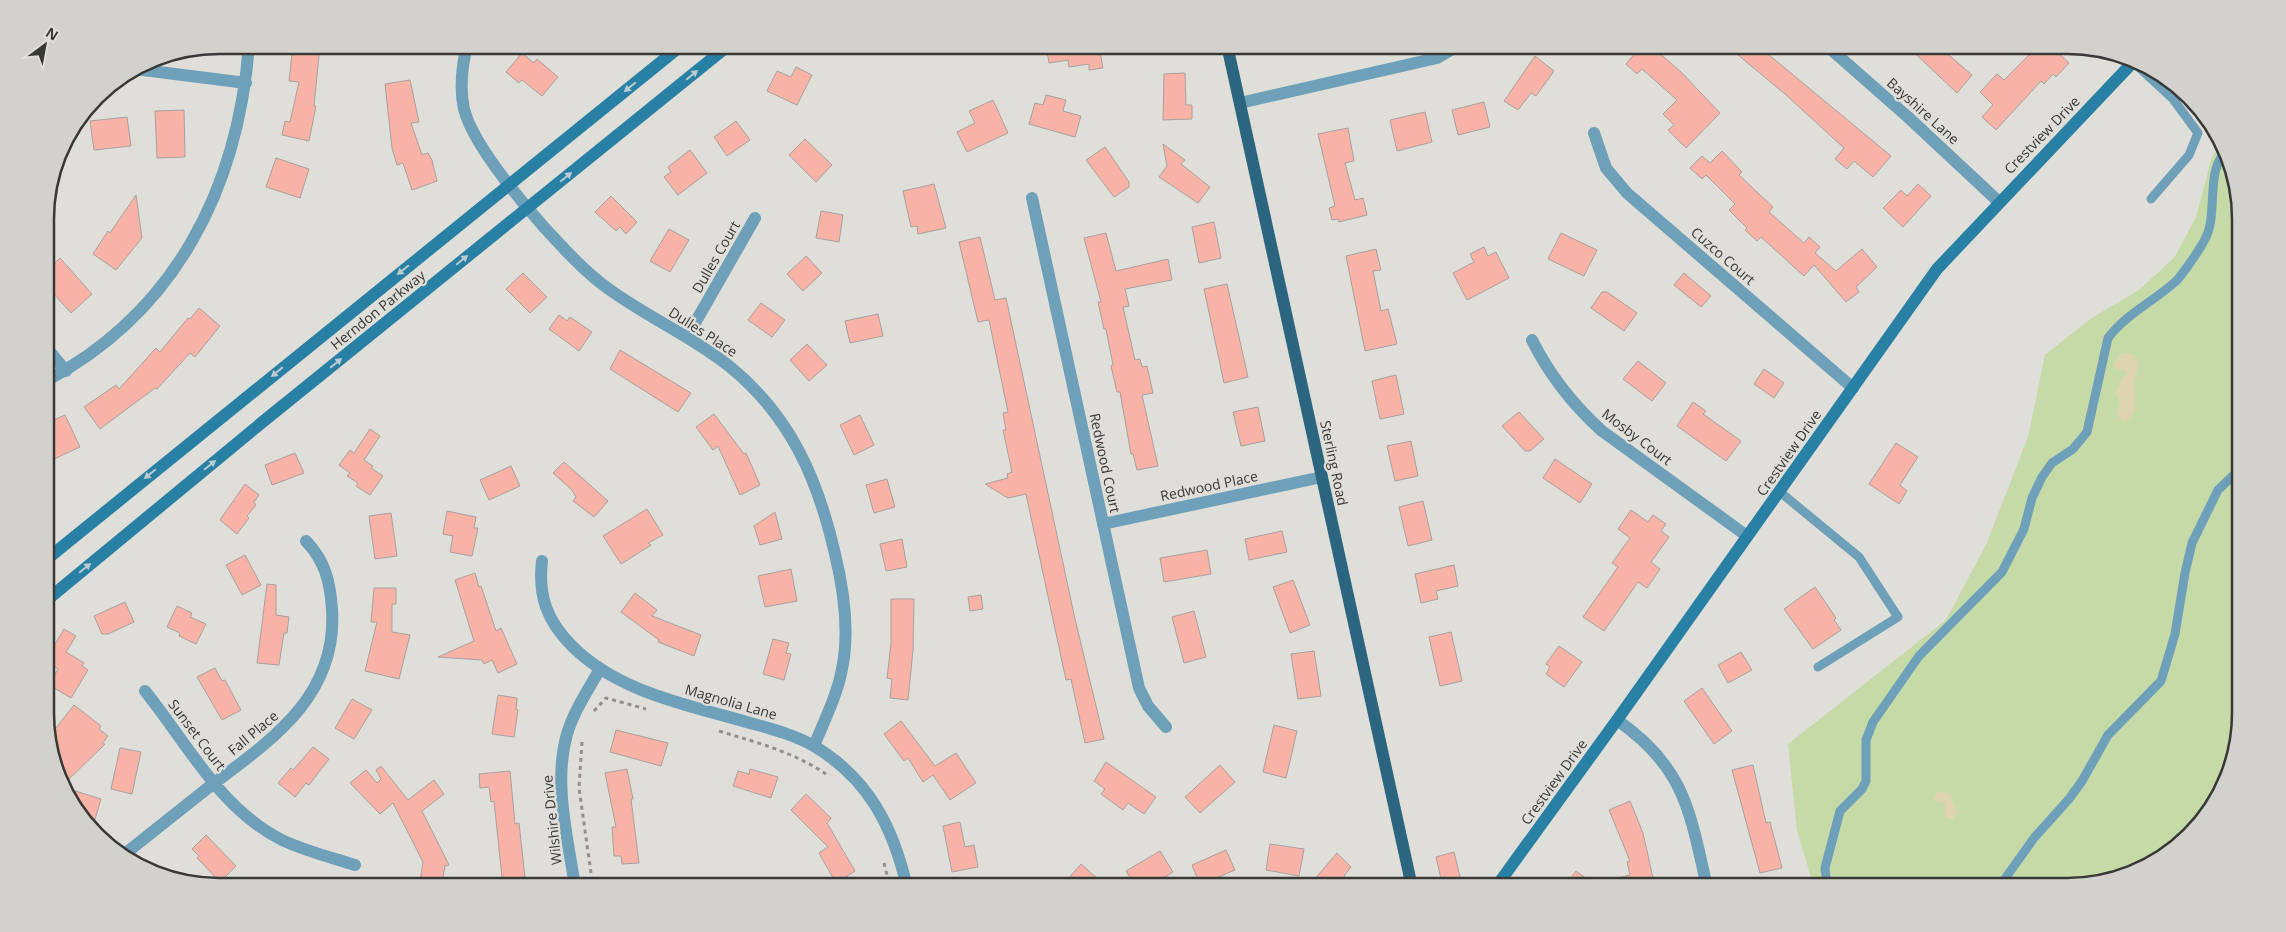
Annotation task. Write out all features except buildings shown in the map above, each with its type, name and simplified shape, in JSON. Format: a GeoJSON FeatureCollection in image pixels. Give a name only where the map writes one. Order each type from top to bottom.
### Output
{"type":"FeatureCollection","features":[{"type":"Feature","properties":{"kind":"main road","name":"Herndon Parkway"},"geometry":{"type":"LineString","coordinates":[[54,553],[671,54]]}},
{"type":"Feature","properties":{"kind":"main road","name":"Herndon Parkway"},"geometry":{"type":"LineString","coordinates":[[54,595],[718,54]]}},
{"type":"Feature","properties":{"kind":"main road","name":"Sterling Road"},"geometry":{"type":"LineString","coordinates":[[1229,54],[1410,878]]}},
{"type":"Feature","properties":{"kind":"main road","name":"Crestview Drive"},"geometry":{"type":"LineString","coordinates":[[1503,878],[1780,492],[1937,269],[2125,65]]}},
{"type":"Feature","properties":{"kind":"street"},"geometry":{"type":"LineString","coordinates":[[54,377],[115,335],[153,295],[189,246],[206,215],[227,162],[240,114],[246,83],[248,54]]}},
{"type":"Feature","properties":{"kind":"street","name":"Dulles Place"},"geometry":{"type":"LineString","coordinates":[[465,54],[461,85],[464,109],[472,131],[483,150],[509,184],[573,258],[600,283],[730,366],[755,390],[777,416],[797,446],[812,475],[825,509],[845,606],[846,642],[842,669],[835,695],[814,746]]}},
{"type":"Feature","properties":{"kind":"street"},"geometry":{"type":"LineString","coordinates":[[1240,103],[1437,58],[1444,54]]}},
{"type":"Feature","properties":{"kind":"street","name":"Bayshire Lane"},"geometry":{"type":"LineString","coordinates":[[1836,54],[1909,118],[1999,202]]}},
{"type":"Feature","properties":{"kind":"street"},"geometry":{"type":"LineString","coordinates":[[147,71],[246,83]]}},
{"type":"Feature","properties":{"kind":"street","name":"Cuzco Court"},"geometry":{"type":"LineString","coordinates":[[1594,133],[1606,168],[1627,193],[1853,388]]}},
{"type":"Feature","properties":{"kind":"street","name":"Redwood Court"},"geometry":{"type":"LineString","coordinates":[[1032,198],[1139,688],[1148,706],[1166,727]]}},
{"type":"Feature","properties":{"kind":"street","name":"Dulles Court"},"geometry":{"type":"LineString","coordinates":[[687,337],[755,218]]}},
{"type":"Feature","properties":{"kind":"street","name":"Mosby Court"},"geometry":{"type":"LineString","coordinates":[[1532,340],[1562,391],[1582,414],[1602,431],[1747,536]]}},
{"type":"Feature","properties":{"kind":"street"},"geometry":{"type":"LineString","coordinates":[[54,356],[66,370]]}},
{"type":"Feature","properties":{"kind":"street","name":"Redwood Place"},"geometry":{"type":"LineString","coordinates":[[1103,524],[1322,477]]}},
{"type":"Feature","properties":{"kind":"street","name":"Fall Place"},"geometry":{"type":"LineString","coordinates":[[129,851],[272,740],[293,719],[305,703],[326,658],[333,618],[331,586],[325,568],[316,552],[306,541]]}},
{"type":"Feature","properties":{"kind":"street","name":"Magnolia Lane"},"geometry":{"type":"LineString","coordinates":[[542,561],[540,580],[542,599],[548,617],[558,633],[600,669],[628,684],[671,700],[788,734],[814,746],[840,764],[861,785],[879,809],[893,836],[905,878]]}},
{"type":"Feature","properties":{"kind":"street","name":"Wilshire Drive"},"geometry":{"type":"LineString","coordinates":[[574,878],[561,780],[562,757],[567,734],[576,710],[600,669]]}},
{"type":"Feature","properties":{"kind":"street","name":"Sunset Court"},"geometry":{"type":"LineString","coordinates":[[145,692],[214,784],[234,806],[256,824],[282,840],[355,865]]}},
{"type":"Feature","properties":{"kind":"street"},"geometry":{"type":"LineString","coordinates":[[1617,720],[1652,748],[1669,768],[1682,790],[1691,814],[1705,878]]}},
{"type":"Feature","properties":{"kind":"lane"},"geometry":{"type":"LineString","coordinates":[[2148,76],[2173,100],[2198,132],[2190,156],[2151,198]]}},
{"type":"Feature","properties":{"kind":"lane"},"geometry":{"type":"LineString","coordinates":[[1826,878],[1824,868],[1840,812],[1862,789],[1866,781],[1866,740],[1873,722],[1919,656],[2002,572],[2024,529],[2032,498],[2042,477],[2052,463],[2073,449],[2087,432],[2108,338],[2116,328],[2178,280],[2207,237],[2220,159]]}},
{"type":"Feature","properties":{"kind":"lane"},"geometry":{"type":"LineString","coordinates":[[2005,878],[2034,838],[2070,799],[2108,734],[2161,681],[2175,634],[2192,543],[2218,490],[2232,477]]}},
{"type":"Feature","properties":{"kind":"lane"},"geometry":{"type":"LineString","coordinates":[[1780,492],[1859,557],[1898,617],[1818,668]]}},
{"type":"Feature","properties":{"kind":"path"},"geometry":{"type":"LineString","coordinates":[[591,717],[606,698],[655,712]]}},
{"type":"Feature","properties":{"kind":"path"},"geometry":{"type":"LineString","coordinates":[[718,731],[802,758],[831,777]]}},
{"type":"Feature","properties":{"kind":"path"},"geometry":{"type":"LineString","coordinates":[[584,733],[579,788],[592,878]]}},
{"type":"Feature","properties":{"kind":"path"},"geometry":{"type":"LineString","coordinates":[[883,862],[887,878]]}},
{"type":"Feature","properties":{"kind":"green space"},"geometry":{"type":"Polygon","coordinates":[[[2217,150],[2229,186],[2232,219],[2232,713],[2229,746],[2215,786],[2198,814],[2168,844],[2130,866],[2110,873],[2078,878],[1811,878],[1797,831],[1788,744],[1946,620],[1986,545],[2028,437],[2045,355],[2090,319],[2139,290],[2175,257],[2196,217],[2212,157],[2217,150]]]}},
{"type":"Feature","properties":{"kind":"sand"},"geometry":{"type":"Polygon","coordinates":[[[2130,353],[2134,355],[2137,363],[2134,387],[2135,406],[2131,418],[2124,422],[2117,416],[2120,402],[2115,392],[2126,373],[2123,369],[2116,369],[2114,365],[2121,354],[2130,353]]]}},
{"type":"Feature","properties":{"kind":"sand"},"geometry":{"type":"Polygon","coordinates":[[[1944,791],[1951,795],[1957,812],[1952,820],[1945,817],[1945,803],[1935,801],[1934,798],[1936,793],[1944,791]]]}}]}
